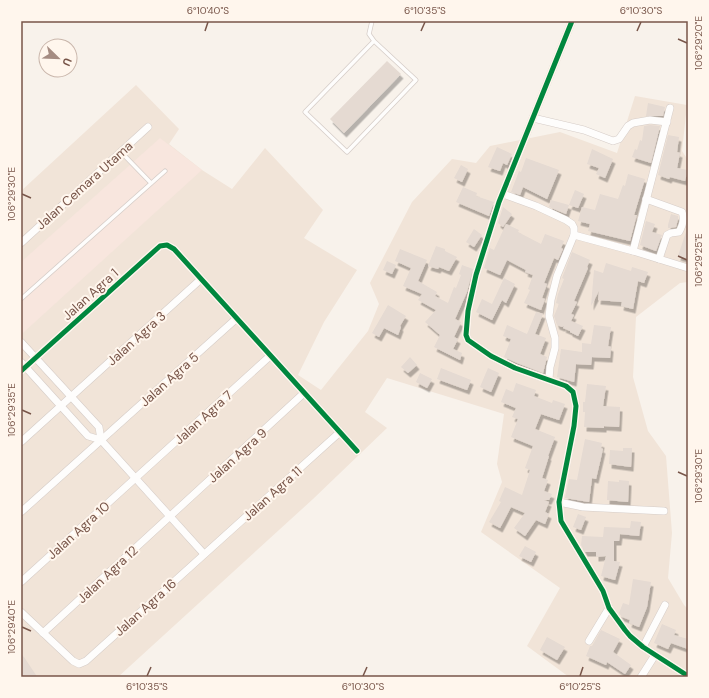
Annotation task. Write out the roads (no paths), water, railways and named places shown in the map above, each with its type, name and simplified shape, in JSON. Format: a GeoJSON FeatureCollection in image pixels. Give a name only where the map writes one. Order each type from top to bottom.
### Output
{"type":"FeatureCollection","features":[{"type":"Feature","properties":{"kind":"street"},"geometry":{"type":"LineString","coordinates":[[572,21],[503,194],[476,275],[468,311],[466,335],[468,340],[491,356],[566,386],[573,392],[576,406],[574,426],[559,502],[564,526],[603,591],[609,608],[630,636],[643,647],[688,676]]}},
{"type":"Feature","properties":{"kind":"street"},"geometry":{"type":"LineString","coordinates":[[633,251],[670,108]]}},
{"type":"Feature","properties":{"kind":"street"},"geometry":{"type":"LineString","coordinates":[[533,118],[584,130],[614,140],[619,139],[628,126],[633,123],[650,120],[666,122]]}},
{"type":"Feature","properties":{"kind":"street","name":"Jalan Cemara Utama"},"geometry":{"type":"LineString","coordinates":[[21,243],[148,127]]}},
{"type":"Feature","properties":{"kind":"street"},"geometry":{"type":"LineString","coordinates":[[503,194],[536,206],[566,220],[572,224],[574,228],[574,235],[557,276],[551,300],[549,316],[555,338],[555,348],[550,367],[549,379]]}},
{"type":"Feature","properties":{"kind":"street"},"geometry":{"type":"LineString","coordinates":[[646,199],[682,212],[684,217],[679,232],[667,235],[659,260]]}},
{"type":"Feature","properties":{"kind":"street"},"geometry":{"type":"LineString","coordinates":[[574,235],[688,268]]}},
{"type":"Feature","properties":{"kind":"street","name":"Jalan Agra 1"},"geometry":{"type":"LineString","coordinates":[[22,367],[35,358],[160,246],[167,245],[174,250],[201,279]]}},
{"type":"Feature","properties":{"kind":"street"},"geometry":{"type":"LineString","coordinates":[[201,279],[357,451]]}},
{"type":"Feature","properties":{"kind":"street","name":"Jalan Agra 3"},"geometry":{"type":"LineString","coordinates":[[21,442],[201,279]]}},
{"type":"Feature","properties":{"kind":"street","name":"Jalan Agra 5"},"geometry":{"type":"LineString","coordinates":[[21,512],[237,318]]}},
{"type":"Feature","properties":{"kind":"street"},"geometry":{"type":"LineString","coordinates":[[21,342],[99,427],[102,440],[204,554]]}},
{"type":"Feature","properties":{"kind":"street","name":"Jalan Agra 7"},"geometry":{"type":"LineString","coordinates":[[136,478],[270,356]]}},
{"type":"Feature","properties":{"kind":"street"},"geometry":{"type":"LineString","coordinates":[[22,367],[61,406],[88,436],[102,440]]}},
{"type":"Feature","properties":{"kind":"street","name":"Jalan Agra 9"},"geometry":{"type":"LineString","coordinates":[[170,516],[304,393]]}},
{"type":"Feature","properties":{"kind":"street","name":"Jalan Agra 11"},"geometry":{"type":"LineString","coordinates":[[204,554],[340,432]]}},
{"type":"Feature","properties":{"kind":"street","name":"Jalan Agra 10"},"geometry":{"type":"LineString","coordinates":[[21,582],[136,478]]}},
{"type":"Feature","properties":{"kind":"street"},"geometry":{"type":"LineString","coordinates":[[559,502],[583,507],[664,511]]}},
{"type":"Feature","properties":{"kind":"street","name":"Jalan Agra 12"},"geometry":{"type":"LineString","coordinates":[[43,633],[170,516]]}},
{"type":"Feature","properties":{"kind":"street","name":"Jalan Agra 16"},"geometry":{"type":"LineString","coordinates":[[43,633],[79,664],[86,661],[204,554]]}},
{"type":"Feature","properties":{"kind":"street"},"geometry":{"type":"LineString","coordinates":[[643,647],[665,605]]}},
{"type":"Feature","properties":{"kind":"street"},"geometry":{"type":"LineString","coordinates":[[589,641],[609,608]]}},
{"type":"Feature","properties":{"kind":"street"},"geometry":{"type":"LineString","coordinates":[[21,612],[43,633]]}},
{"type":"Feature","properties":{"kind":"street"},"geometry":{"type":"LineString","coordinates":[[641,677],[655,655]]}},
{"type":"Feature","properties":{"kind":"lane"},"geometry":{"type":"LineString","coordinates":[[372,21],[369,34],[374,41],[416,80],[347,152],[305,112],[374,41]]}},
{"type":"Feature","properties":{"kind":"lane"},"geometry":{"type":"LineString","coordinates":[[121,152],[151,183]]}},
{"type":"Feature","properties":{"kind":"lane"},"geometry":{"type":"LineString","coordinates":[[21,299],[165,171]]}}]}
